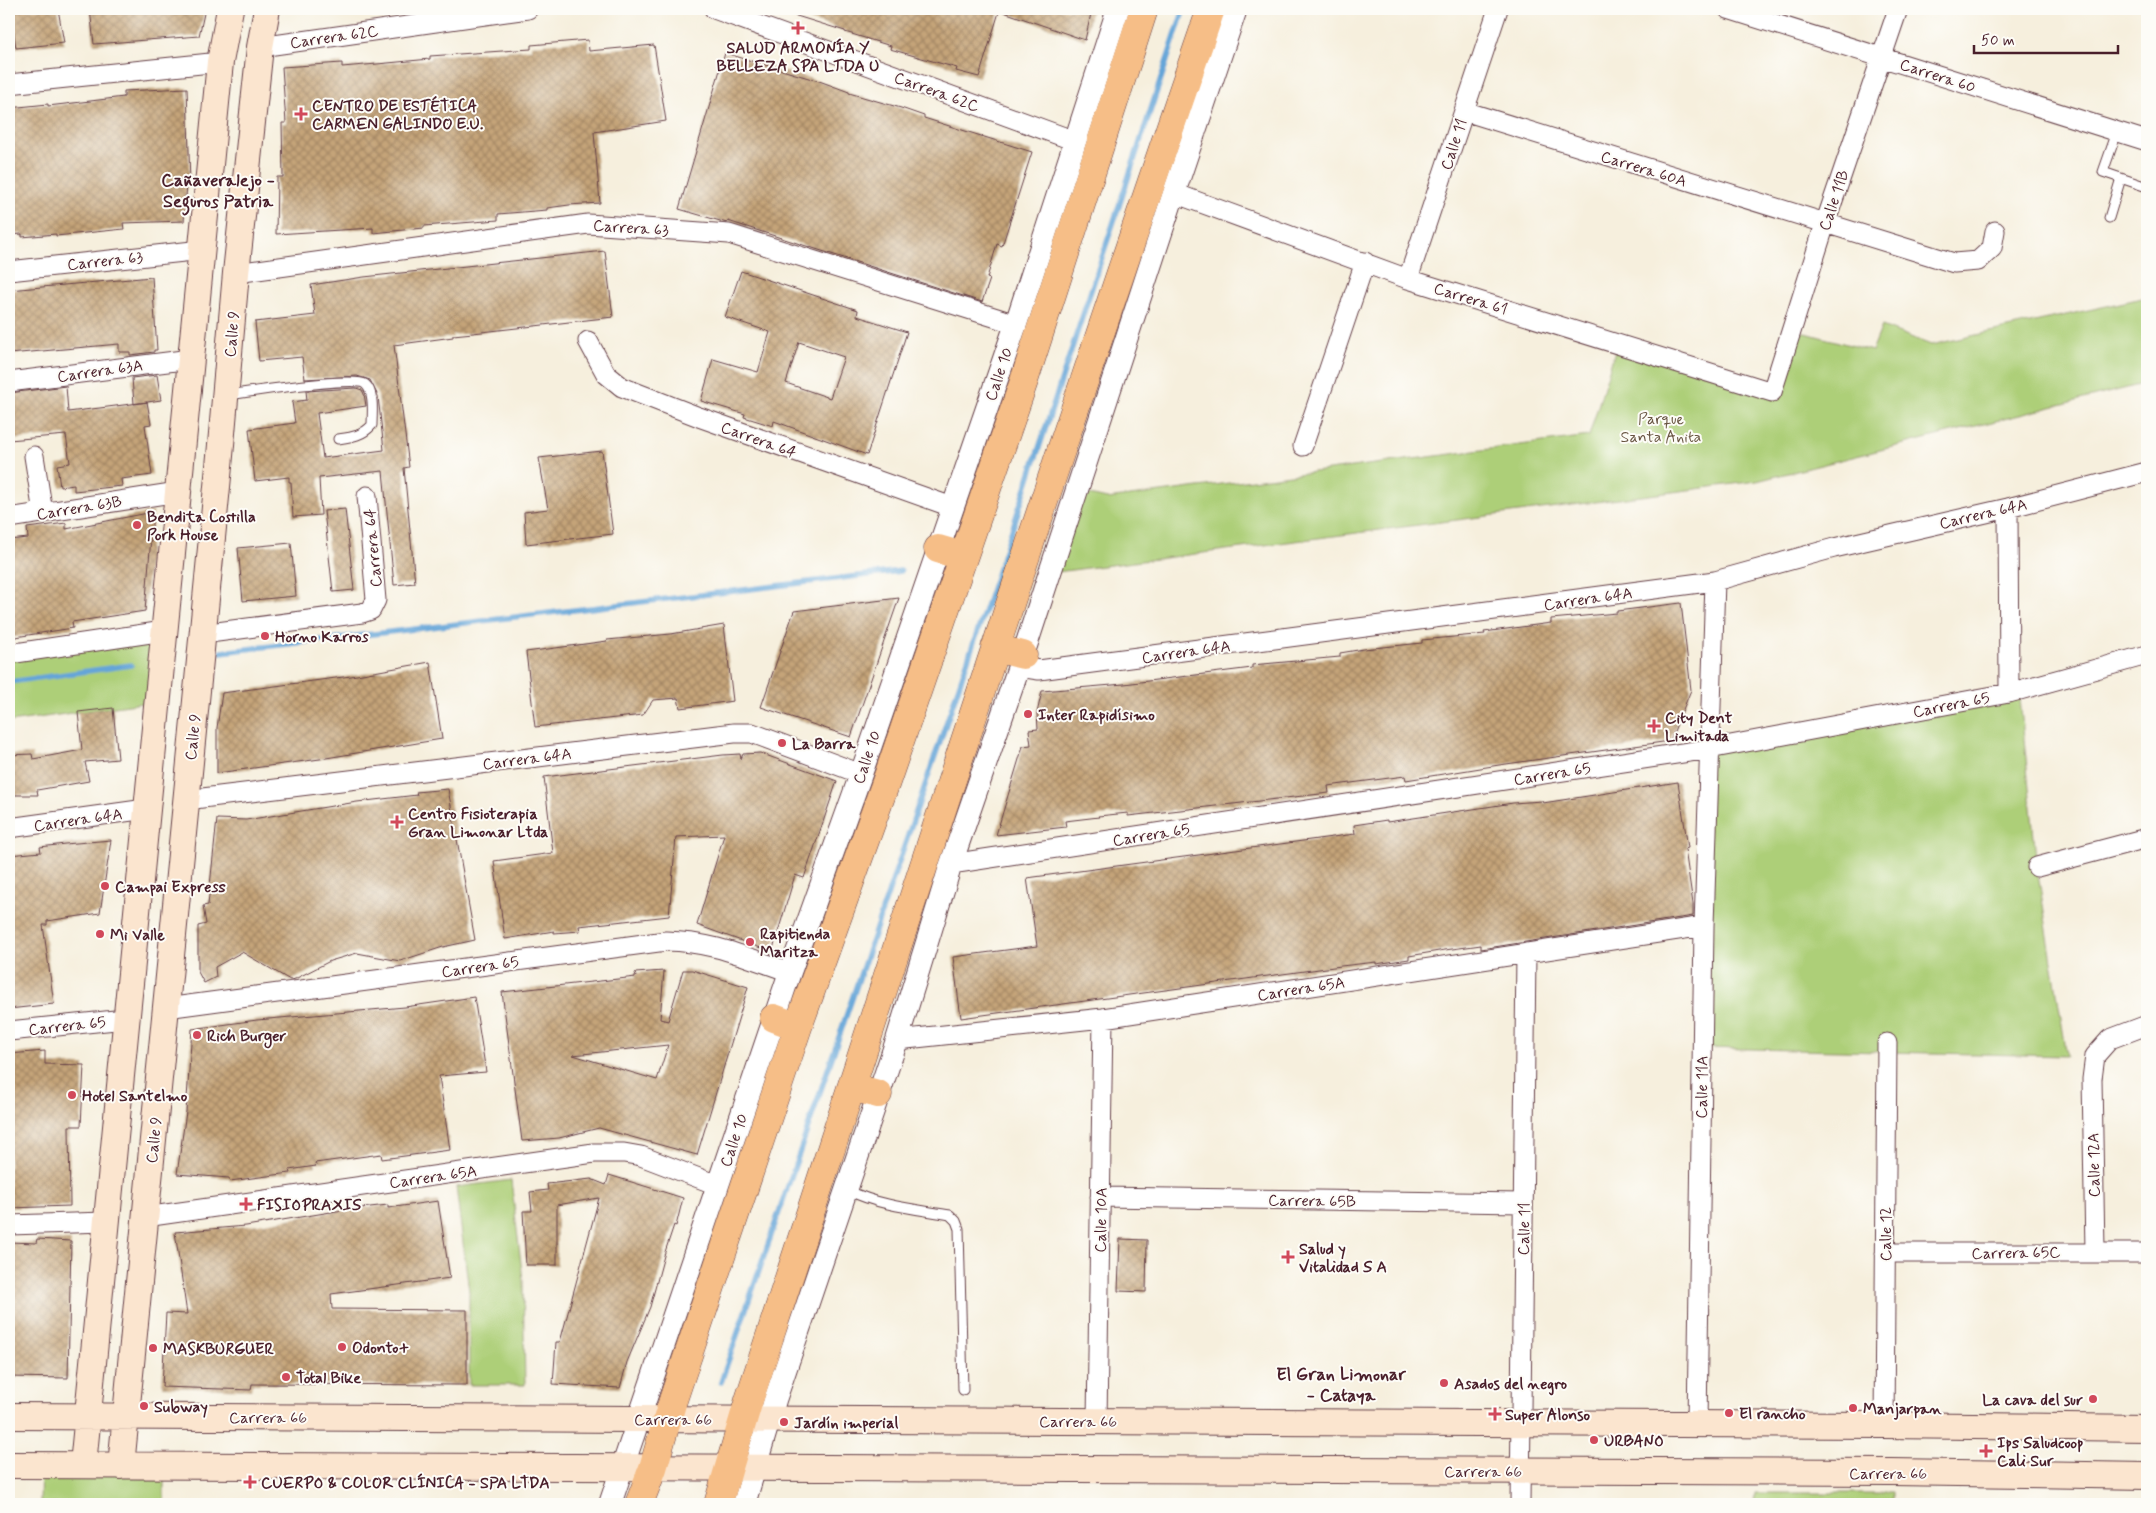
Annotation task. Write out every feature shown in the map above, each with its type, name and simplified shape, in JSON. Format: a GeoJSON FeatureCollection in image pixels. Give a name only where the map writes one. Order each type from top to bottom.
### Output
{"type":"FeatureCollection","features":[{"type":"Feature","properties":{"kind":"main road"},"geometry":{"type":"LineString","coordinates":[[83,1466],[86,1417],[220,62],[230,9]]}},
{"type":"Feature","properties":{"kind":"main road","name":"Calle 9"},"geometry":{"type":"LineString","coordinates":[[121,1466],[226,395],[236,273],[260,47],[267,9]]}},
{"type":"Feature","properties":{"kind":"main road","name":"Calle 10"},"geometry":{"type":"LineString","coordinates":[[639,1504],[653,1468],[668,1419],[786,1022],[886,782],[950,553],[1024,381],[1055,244],[1105,132],[1144,9]]}},
{"type":"Feature","properties":{"kind":"main road"},"geometry":{"type":"LineString","coordinates":[[718,1504],[743,1468],[742,1420],[996,648],[1151,182],[1211,9]]}},
{"type":"Feature","properties":{"kind":"main road"},"geometry":{"type":"LineString","coordinates":[[188,386],[220,456]]}},
{"type":"Feature","properties":{"kind":"main road"},"geometry":{"type":"LineString","coordinates":[[170,568],[215,509]]}},
{"type":"Feature","properties":{"kind":"main road"},"geometry":{"type":"LineString","coordinates":[[996,648],[1021,661]]}},
{"type":"Feature","properties":{"kind":"main road"},"geometry":{"type":"LineString","coordinates":[[852,1087],[878,1094]]}},
{"type":"Feature","properties":{"kind":"main road","name":"Carrera 66"},"geometry":{"type":"LineString","coordinates":[[9,1416],[1884,1425],[2147,1428]]}},
{"type":"Feature","properties":{"kind":"main road","name":"Carrera 66"},"geometry":{"type":"LineString","coordinates":[[9,1465],[1520,1471],[2147,1476]]}},
{"type":"Feature","properties":{"kind":"street","name":"Carrera 62C"},"geometry":{"type":"LineString","coordinates":[[260,47],[528,9]]}},
{"type":"Feature","properties":{"kind":"street","name":"Carrera 62C"},"geometry":{"type":"LineString","coordinates":[[714,9],[1075,142]]}},
{"type":"Feature","properties":{"kind":"street","name":"Calle 10"},"geometry":{"type":"LineString","coordinates":[[610,1504],[624,1467],[717,1185],[786,1022],[790,972],[861,774],[950,553],[952,507],[1016,324],[1055,244],[1075,142],[1118,9]]}},
{"type":"Feature","properties":{"kind":"street"},"geometry":{"type":"LineString","coordinates":[[744,1504],[743,1468],[770,1420],[897,1040],[951,864],[1021,661],[1236,9]]}},
{"type":"Feature","properties":{"kind":"street","name":"Calle 11"},"geometry":{"type":"LineString","coordinates":[[1408,278],[1498,9]]}},
{"type":"Feature","properties":{"kind":"street","name":"Carrera 60"},"geometry":{"type":"LineString","coordinates":[[1728,9],[2147,141]]}},
{"type":"Feature","properties":{"kind":"street","name":"Calle 11B"},"geometry":{"type":"LineString","coordinates":[[1772,392],[1825,224],[1898,9]]}},
{"type":"Feature","properties":{"kind":"street"},"geometry":{"type":"LineString","coordinates":[[9,84],[220,62]]}},
{"type":"Feature","properties":{"kind":"street","name":"Carrera 60A"},"geometry":{"type":"LineString","coordinates":[[1464,111],[1954,263],[1978,261],[1992,248],[1995,231]]}},
{"type":"Feature","properties":{"kind":"street","name":"Carrera 61"},"geometry":{"type":"LineString","coordinates":[[1174,193],[1408,278],[1772,392]]}},
{"type":"Feature","properties":{"kind":"street","name":"Carrera 63"},"geometry":{"type":"LineString","coordinates":[[236,273],[588,224],[729,234],[1016,324]]}},
{"type":"Feature","properties":{"kind":"street","name":"Carrera 63"},"geometry":{"type":"LineString","coordinates":[[9,271],[202,250]]}},
{"type":"Feature","properties":{"kind":"street"},"geometry":{"type":"LineString","coordinates":[[1303,446],[1365,262]]}},
{"type":"Feature","properties":{"kind":"street","name":"Carrera 64"},"geometry":{"type":"LineString","coordinates":[[588,341],[606,374],[622,387],[699,418],[952,507]]}},
{"type":"Feature","properties":{"kind":"street","name":"Carrera 63A"},"geometry":{"type":"LineString","coordinates":[[9,382],[191,358]]}},
{"type":"Feature","properties":{"kind":"street"},"geometry":{"type":"LineString","coordinates":[[34,456],[43,513]]}},
{"type":"Feature","properties":{"kind":"street","name":"Carrera 64A"},"geometry":{"type":"LineString","coordinates":[[1021,661],[1039,670],[1715,581],[1834,548],[2008,508],[2147,472]]}},
{"type":"Feature","properties":{"kind":"street","name":"Carrera 63B"},"geometry":{"type":"LineString","coordinates":[[9,518],[178,492]]}},
{"type":"Feature","properties":{"kind":"street","name":"Carrera 64"},"geometry":{"type":"LineString","coordinates":[[202,634],[362,613],[371,610],[376,600],[367,496]]}},
{"type":"Feature","properties":{"kind":"street"},"geometry":{"type":"LineString","coordinates":[[2008,508],[2009,692]]}},
{"type":"Feature","properties":{"kind":"street","name":"Calle 11A"},"geometry":{"type":"LineString","coordinates":[[1697,1424],[1704,926],[1715,581]]}},
{"type":"Feature","properties":{"kind":"street"},"geometry":{"type":"LineString","coordinates":[[9,654],[164,631]]}},
{"type":"Feature","properties":{"kind":"street","name":"Carrera 65"},"geometry":{"type":"LineString","coordinates":[[951,864],[1710,749],[2009,692],[2147,655]]}},
{"type":"Feature","properties":{"kind":"street","name":"Carrera 64A"},"geometry":{"type":"LineString","coordinates":[[186,800],[734,733],[752,733],[861,774]]}},
{"type":"Feature","properties":{"kind":"street","name":"Carrera 64A"},"geometry":{"type":"LineString","coordinates":[[9,828],[146,809]]}},
{"type":"Feature","properties":{"kind":"street"},"geometry":{"type":"LineString","coordinates":[[2037,866],[2147,838]]}},
{"type":"Feature","properties":{"kind":"street","name":"Carrera 65A"},"geometry":{"type":"LineString","coordinates":[[897,1040],[1103,1018],[1704,926]]}},
{"type":"Feature","properties":{"kind":"street","name":"Carrera 65"},"geometry":{"type":"LineString","coordinates":[[166,1008],[666,940],[690,941],[712,945],[790,972]]}},
{"type":"Feature","properties":{"kind":"street","name":"Calle 11"},"geometry":{"type":"LineString","coordinates":[[1520,1504],[1526,953]]}},
{"type":"Feature","properties":{"kind":"street","name":"Calle 10A"},"geometry":{"type":"LineString","coordinates":[[1097,1422],[1103,1018]]}},
{"type":"Feature","properties":{"kind":"street","name":"Carrera 65"},"geometry":{"type":"LineString","coordinates":[[9,1031],[125,1019]]}},
{"type":"Feature","properties":{"kind":"street","name":"Calle 12A"},"geometry":{"type":"LineString","coordinates":[[2095,1251],[2092,1079],[2095,1056],[2110,1039],[2147,1025]]}},
{"type":"Feature","properties":{"kind":"street","name":"Calle 12"},"geometry":{"type":"LineString","coordinates":[[1884,1425],[1887,1043]]}},
{"type":"Feature","properties":{"kind":"street","name":"Carrera 65A"},"geometry":{"type":"LineString","coordinates":[[145,1217],[594,1153],[624,1153],[641,1156],[717,1185]]}},
{"type":"Feature","properties":{"kind":"street","name":"Carrera 65B"},"geometry":{"type":"LineString","coordinates":[[1100,1197],[1523,1203]]}},
{"type":"Feature","properties":{"kind":"street"},"geometry":{"type":"LineString","coordinates":[[9,1225],[106,1222]]}},
{"type":"Feature","properties":{"kind":"street","name":"Carrera 65C"},"geometry":{"type":"LineString","coordinates":[[1885,1253],[2147,1252]]}},
{"type":"Feature","properties":{"kind":"lane"},"geometry":{"type":"LineString","coordinates":[[2116,132],[2103,172],[2147,186]]}},
{"type":"Feature","properties":{"kind":"lane"},"geometry":{"type":"LineString","coordinates":[[2109,218],[2121,178]]}},
{"type":"Feature","properties":{"kind":"lane"},"geometry":{"type":"LineString","coordinates":[[226,395],[325,383],[359,381],[367,385],[371,396],[372,425],[366,432],[355,437],[338,439]]}},
{"type":"Feature","properties":{"kind":"lane"},"geometry":{"type":"LineString","coordinates":[[846,1189],[866,1199],[894,1206],[950,1215],[956,1221],[959,1229],[963,1390]]}},
{"type":"Feature","properties":{"kind":"green space","name":"Parque Santa Anita"},"geometry":{"type":"Polygon","coordinates":[[[2147,297],[2147,383],[1757,481],[1049,573],[1076,492],[1107,499],[1589,436],[1617,344],[1772,392],[1791,329],[1872,351],[1882,326],[1931,345],[2147,297]]]}},
{"type":"Feature","properties":{"kind":"green space"},"geometry":{"type":"Polygon","coordinates":[[[164,631],[157,701],[9,722],[9,654],[164,631]]]}},
{"type":"Feature","properties":{"kind":"green space"},"geometry":{"type":"Polygon","coordinates":[[[2019,689],[2037,867],[2067,1056],[1702,1048],[1709,749],[2019,689]]]}},
{"type":"Feature","properties":{"kind":"green space"},"geometry":{"type":"Polygon","coordinates":[[[511,1180],[523,1280],[525,1385],[469,1385],[469,1291],[456,1187],[511,1180]]]}},
{"type":"Feature","properties":{"kind":"green space"},"geometry":{"type":"Polygon","coordinates":[[[41,1465],[164,1466],[164,1504],[40,1504],[41,1465]]]}},
{"type":"Feature","properties":{"kind":"green space"},"geometry":{"type":"Polygon","coordinates":[[[1755,1493],[1892,1493],[1892,1504],[1754,1504],[1755,1493]]]}},
{"type":"Feature","properties":{"kind":"building"},"geometry":{"type":"Polygon","coordinates":[[[10,9],[58,9],[64,43],[16,48],[10,9]]]}},
{"type":"Feature","properties":{"kind":"building"},"geometry":{"type":"Polygon","coordinates":[[[90,9],[205,9],[199,36],[94,44],[90,9]]]}},
{"type":"Feature","properties":{"kind":"building"},"geometry":{"type":"Polygon","coordinates":[[[787,9],[1000,9],[979,77],[956,71],[957,68],[890,49],[891,46],[787,13],[787,9]]]}},
{"type":"Feature","properties":{"kind":"building"},"geometry":{"type":"Polygon","coordinates":[[[1002,9],[1092,9],[1085,40],[1001,11],[1002,9]]]}},
{"type":"Feature","properties":{"kind":"building"},"geometry":{"type":"Polygon","coordinates":[[[588,40],[589,51],[654,45],[666,121],[594,132],[600,203],[498,214],[498,220],[424,226],[424,228],[373,233],[373,228],[276,234],[277,177],[283,177],[282,123],[286,123],[282,67],[342,63],[342,67],[377,64],[430,59],[430,56],[531,49],[531,45],[588,40]]]}},
{"type":"Feature","properties":{"kind":"building"},"geometry":{"type":"Polygon","coordinates":[[[725,53],[822,82],[849,93],[924,116],[924,118],[1032,152],[1002,246],[997,244],[987,278],[990,279],[982,302],[728,221],[727,223],[679,209],[725,53]]]}},
{"type":"Feature","properties":{"kind":"building"},"geometry":{"type":"Polygon","coordinates":[[[187,88],[190,184],[187,184],[184,221],[123,223],[124,229],[56,236],[56,234],[22,237],[22,234],[9,235],[9,108],[48,104],[48,106],[124,97],[124,91],[187,88]]]}},
{"type":"Feature","properties":{"kind":"building"},"geometry":{"type":"Polygon","coordinates":[[[605,251],[613,317],[453,335],[453,337],[394,345],[409,467],[404,468],[415,583],[394,585],[383,471],[319,478],[321,515],[293,517],[289,477],[255,481],[249,429],[295,423],[292,402],[307,400],[306,391],[356,388],[362,390],[364,394],[366,406],[317,413],[323,458],[384,450],[378,396],[370,380],[357,376],[305,379],[302,357],[259,361],[255,322],[315,315],[311,285],[364,277],[605,251]]]}},
{"type":"Feature","properties":{"kind":"building"},"geometry":{"type":"Polygon","coordinates":[[[741,271],[858,310],[857,316],[907,332],[867,455],[774,421],[773,426],[744,417],[745,414],[701,401],[713,359],[758,372],[770,332],[725,317],[741,271]],[[799,342],[786,383],[830,398],[844,357],[799,342]]]}},
{"type":"Feature","properties":{"kind":"building"},"geometry":{"type":"Polygon","coordinates":[[[152,277],[157,350],[154,350],[154,352],[130,355],[130,352],[119,352],[119,344],[9,354],[9,290],[152,277]]]}},
{"type":"Feature","properties":{"kind":"building"},"geometry":{"type":"Polygon","coordinates":[[[157,375],[161,400],[134,404],[132,378],[157,375]]]}},
{"type":"Feature","properties":{"kind":"building"},"geometry":{"type":"Polygon","coordinates":[[[66,386],[68,412],[147,402],[151,424],[145,425],[152,475],[121,479],[122,486],[74,491],[74,485],[60,487],[57,465],[70,463],[66,435],[9,440],[9,393],[66,386]]]}},
{"type":"Feature","properties":{"kind":"building"},"geometry":{"type":"Polygon","coordinates":[[[602,451],[613,534],[526,544],[524,512],[548,509],[539,458],[602,451]]]}},
{"type":"Feature","properties":{"kind":"building"},"geometry":{"type":"Polygon","coordinates":[[[345,509],[354,590],[333,592],[324,511],[345,509]]]}},
{"type":"Feature","properties":{"kind":"building"},"geometry":{"type":"Polygon","coordinates":[[[153,512],[145,611],[72,622],[73,628],[9,638],[9,540],[28,538],[27,528],[66,523],[66,529],[153,512]]]}},
{"type":"Feature","properties":{"kind":"building"},"geometry":{"type":"Polygon","coordinates":[[[291,543],[296,596],[243,601],[238,548],[291,543]]]}},
{"type":"Feature","properties":{"kind":"building"},"geometry":{"type":"Polygon","coordinates":[[[899,598],[851,737],[761,707],[794,611],[899,598]]]}},
{"type":"Feature","properties":{"kind":"building"},"geometry":{"type":"Polygon","coordinates":[[[1681,603],[1691,690],[1670,741],[1406,780],[1405,776],[1328,786],[1329,793],[1128,816],[1128,813],[1098,816],[1065,821],[1066,827],[996,835],[1023,746],[1031,745],[1029,730],[1038,729],[1037,713],[1042,691],[1124,684],[1252,668],[1252,665],[1340,657],[1340,653],[1364,649],[1422,643],[1422,640],[1485,634],[1484,632],[1551,623],[1551,619],[1617,613],[1617,611],[1681,603]]]}},
{"type":"Feature","properties":{"kind":"building"},"geometry":{"type":"Polygon","coordinates":[[[724,625],[733,701],[680,708],[678,698],[653,700],[643,715],[535,727],[526,652],[607,640],[671,634],[724,625]]]}},
{"type":"Feature","properties":{"kind":"building"},"geometry":{"type":"Polygon","coordinates":[[[430,662],[442,739],[320,759],[217,773],[217,728],[222,693],[351,676],[430,662]]]}},
{"type":"Feature","properties":{"kind":"building"},"geometry":{"type":"Polygon","coordinates":[[[113,708],[118,759],[85,762],[89,781],[37,790],[38,795],[9,795],[9,755],[32,754],[33,759],[82,750],[78,712],[113,708]]]}},
{"type":"Feature","properties":{"kind":"building"},"geometry":{"type":"Polygon","coordinates":[[[760,753],[837,781],[804,878],[795,875],[772,952],[697,925],[724,835],[676,837],[669,916],[579,926],[580,931],[554,933],[554,931],[505,939],[494,861],[553,853],[544,777],[723,755],[740,754],[741,759],[743,754],[760,753]]]}},
{"type":"Feature","properties":{"kind":"building"},"geometry":{"type":"Polygon","coordinates":[[[1678,782],[1688,848],[1685,849],[1693,916],[1481,949],[1481,945],[1445,950],[1409,956],[1409,959],[1376,964],[1376,962],[1341,966],[961,1018],[953,957],[1037,946],[1027,878],[1355,834],[1354,825],[1387,820],[1387,822],[1513,803],[1542,801],[1543,803],[1678,782]]]}},
{"type":"Feature","properties":{"kind":"building"},"geometry":{"type":"Polygon","coordinates":[[[448,789],[475,940],[443,947],[400,961],[357,953],[330,961],[290,980],[242,952],[215,967],[216,977],[204,983],[198,972],[198,926],[206,924],[203,906],[208,905],[217,819],[246,820],[357,802],[417,795],[416,792],[448,789]]]}},
{"type":"Feature","properties":{"kind":"building"},"geometry":{"type":"Polygon","coordinates":[[[111,840],[100,913],[47,921],[47,925],[43,925],[54,1004],[9,1009],[9,855],[41,852],[40,847],[111,840]]]}},
{"type":"Feature","properties":{"kind":"building"},"geometry":{"type":"Polygon","coordinates":[[[683,970],[692,970],[748,987],[697,1155],[599,1128],[559,1138],[522,1141],[502,992],[636,977],[635,973],[664,971],[660,1019],[668,1021],[683,970]],[[668,1045],[573,1055],[657,1080],[668,1045]]]}},
{"type":"Feature","properties":{"kind":"building"},"geometry":{"type":"Polygon","coordinates":[[[474,997],[486,1072],[439,1076],[450,1150],[382,1159],[381,1154],[315,1163],[316,1166],[289,1170],[290,1173],[230,1181],[229,1178],[177,1174],[186,1112],[192,1029],[257,1020],[405,1007],[474,997]]]}},
{"type":"Feature","properties":{"kind":"building"},"geometry":{"type":"Polygon","coordinates":[[[45,1051],[45,1064],[84,1065],[81,1126],[69,1126],[70,1206],[9,1208],[9,1054],[45,1051]]]}},
{"type":"Feature","properties":{"kind":"building"},"geometry":{"type":"Polygon","coordinates":[[[609,1175],[683,1198],[676,1226],[674,1225],[650,1307],[627,1362],[620,1388],[553,1384],[556,1342],[560,1342],[599,1198],[557,1205],[557,1265],[526,1265],[523,1211],[532,1211],[530,1192],[548,1190],[547,1184],[591,1179],[606,1185],[609,1175]]]}},
{"type":"Feature","properties":{"kind":"building"},"geometry":{"type":"Polygon","coordinates":[[[438,1201],[450,1278],[331,1294],[332,1309],[467,1310],[467,1385],[252,1384],[251,1390],[162,1387],[166,1313],[187,1314],[175,1232],[246,1226],[343,1210],[388,1205],[388,1208],[438,1201]]]}},
{"type":"Feature","properties":{"kind":"building"},"geometry":{"type":"Polygon","coordinates":[[[37,1239],[71,1241],[68,1378],[9,1377],[9,1242],[36,1243],[37,1239]]]}},
{"type":"Feature","properties":{"kind":"building"},"geometry":{"type":"Polygon","coordinates":[[[1120,1239],[1147,1240],[1146,1292],[1118,1291],[1120,1239]]]}},
{"type":"Feature","properties":{"kind":"waterway"},"geometry":{"type":"LineString","coordinates":[[721,1382],[1001,563],[1184,9]]}},
{"type":"Feature","properties":{"kind":"waterway"},"geometry":{"type":"LineString","coordinates":[[221,652],[901,571]]}},
{"type":"Feature","properties":{"kind":"waterway"},"geometry":{"type":"LineString","coordinates":[[9,682],[131,665]]}},
{"type":"Feature","properties":{"kind":"place","name":"SALUD ARMONÍA Y BELLEZA SPA LTDA U"},"geometry":{"type":"Point","coordinates":[798,28]}},
{"type":"Feature","properties":{"kind":"place","name":"CENTRO DE ESTÉTICA CARMEN GALINDO E.U."},"geometry":{"type":"Point","coordinates":[301,114]}},
{"type":"Feature","properties":{"kind":"place","name":"Bendita Costilla Pork House"},"geometry":{"type":"Point","coordinates":[137,525]}},
{"type":"Feature","properties":{"kind":"place","name":"Horno Karros"},"geometry":{"type":"Point","coordinates":[265,636]}},
{"type":"Feature","properties":{"kind":"place","name":"Inter Rapidísimo"},"geometry":{"type":"Point","coordinates":[1028,714]}},
{"type":"Feature","properties":{"kind":"place","name":"City Dent Limitada"},"geometry":{"type":"Point","coordinates":[1654,726]}},
{"type":"Feature","properties":{"kind":"place","name":"La Barra"},"geometry":{"type":"Point","coordinates":[782,743]}},
{"type":"Feature","properties":{"kind":"place","name":"Centro Fisioterapia Gran Limonar Ltda"},"geometry":{"type":"Point","coordinates":[397,822]}},
{"type":"Feature","properties":{"kind":"place","name":"Campai Express"},"geometry":{"type":"Point","coordinates":[105,886]}},
{"type":"Feature","properties":{"kind":"place","name":"Mi Valle"},"geometry":{"type":"Point","coordinates":[100,934]}},
{"type":"Feature","properties":{"kind":"place","name":"Rapitienda Maritza"},"geometry":{"type":"Point","coordinates":[750,942]}},
{"type":"Feature","properties":{"kind":"place","name":"Rich Burger"},"geometry":{"type":"Point","coordinates":[197,1035]}},
{"type":"Feature","properties":{"kind":"place","name":"Hotel Santelmo"},"geometry":{"type":"Point","coordinates":[72,1095]}},
{"type":"Feature","properties":{"kind":"place","name":"FISIOPRAXIS"},"geometry":{"type":"Point","coordinates":[246,1204]}},
{"type":"Feature","properties":{"kind":"place","name":"Salud y Vitalidad S A"},"geometry":{"type":"Point","coordinates":[1288,1257]}},
{"type":"Feature","properties":{"kind":"place","name":"Odonto+"},"geometry":{"type":"Point","coordinates":[342,1347]}},
{"type":"Feature","properties":{"kind":"place","name":"MASKBURGUER"},"geometry":{"type":"Point","coordinates":[153,1348]}},
{"type":"Feature","properties":{"kind":"place","name":"Total Bike"},"geometry":{"type":"Point","coordinates":[286,1377]}},
{"type":"Feature","properties":{"kind":"place","name":"Asados del negro"},"geometry":{"type":"Point","coordinates":[1444,1383]}},
{"type":"Feature","properties":{"kind":"place","name":"La cava del sur"},"geometry":{"type":"Point","coordinates":[2093,1399]}},
{"type":"Feature","properties":{"kind":"place","name":"Subway"},"geometry":{"type":"Point","coordinates":[144,1406]}},
{"type":"Feature","properties":{"kind":"place","name":"Manjarpan"},"geometry":{"type":"Point","coordinates":[1853,1408]}},
{"type":"Feature","properties":{"kind":"place","name":"El rancho"},"geometry":{"type":"Point","coordinates":[1729,1413]}},
{"type":"Feature","properties":{"kind":"place","name":"Super Alonso"},"geometry":{"type":"Point","coordinates":[1495,1414]}},
{"type":"Feature","properties":{"kind":"place","name":"Jardín imperial"},"geometry":{"type":"Point","coordinates":[784,1422]}},
{"type":"Feature","properties":{"kind":"place","name":"URBANO"},"geometry":{"type":"Point","coordinates":[1594,1440]}},
{"type":"Feature","properties":{"kind":"place","name":"Ips Saludcoop Cali Sur"},"geometry":{"type":"Point","coordinates":[1986,1451]}},
{"type":"Feature","properties":{"kind":"place","name":"CUERPO & COLOR CLÍNICA - SPA LTDA"},"geometry":{"type":"Point","coordinates":[250,1482]}},
{"type":"Feature","properties":{"kind":"district","name":"Cañaveralejo - Seguros Patria"},"geometry":{"type":"Point","coordinates":[218,190]}},
{"type":"Feature","properties":{"kind":"district","name":"El Gran Limonar - Cataya"},"geometry":{"type":"Point","coordinates":[1341,1384]}}]}
